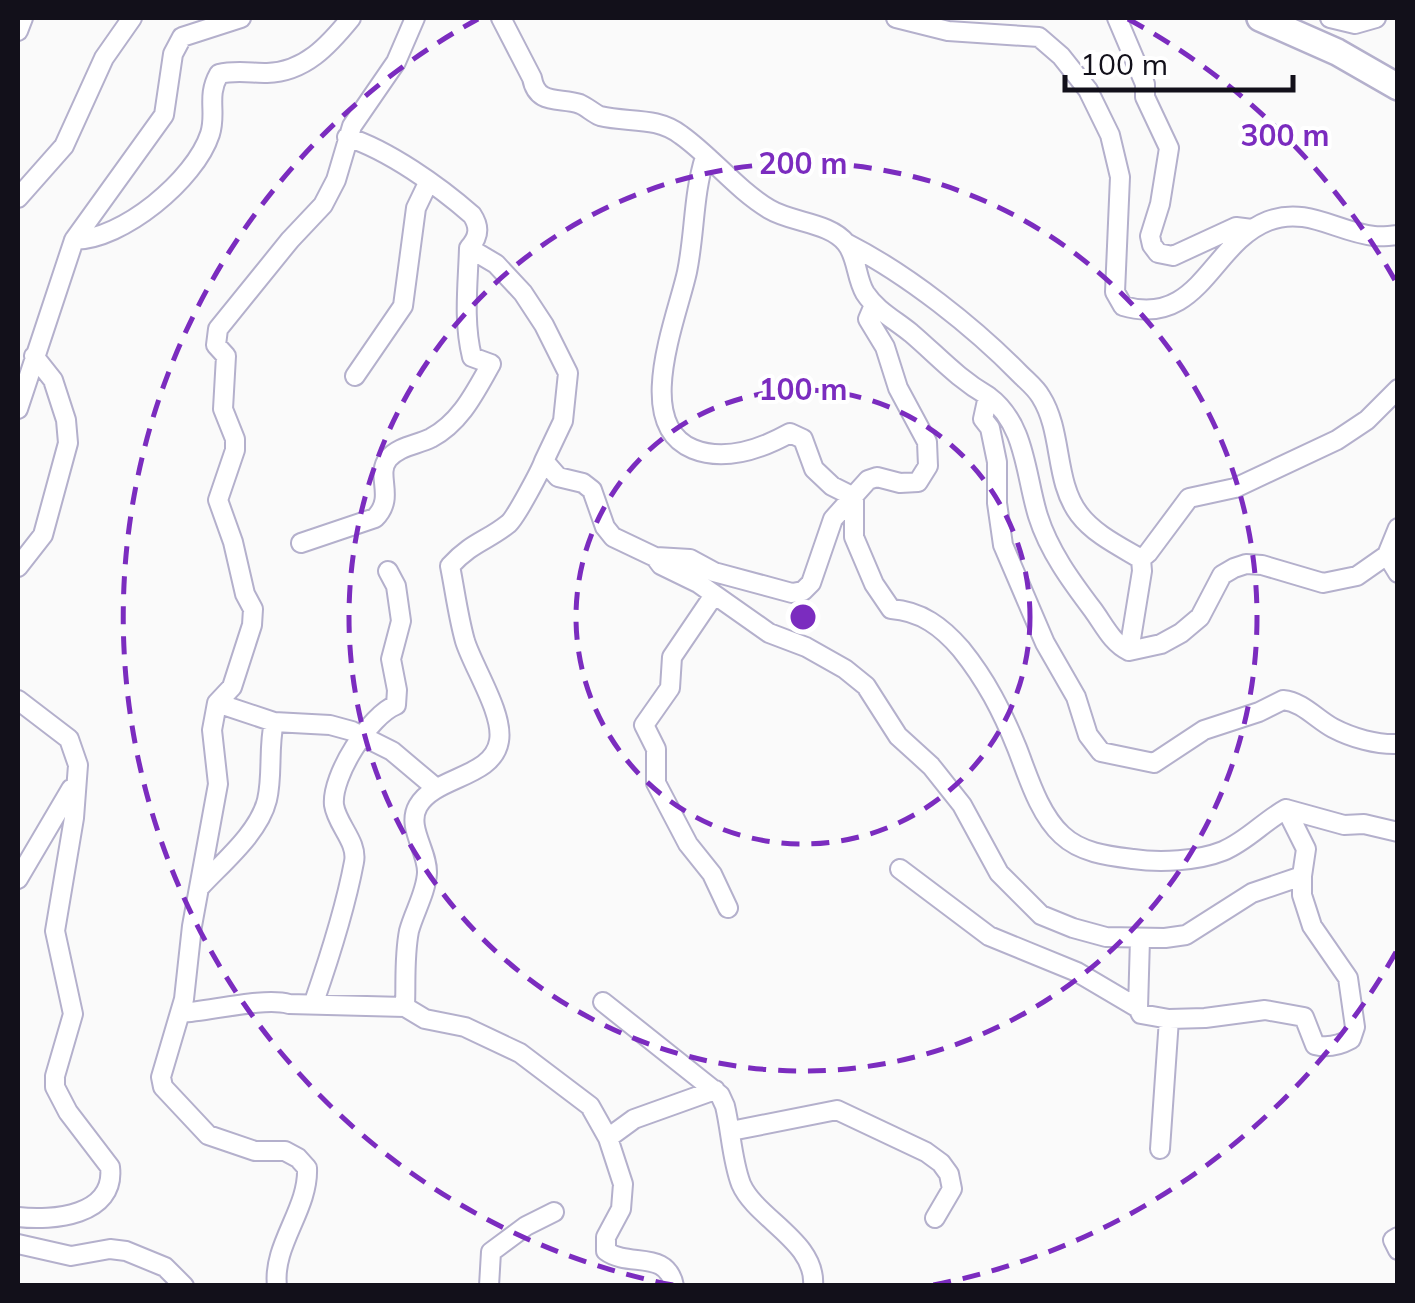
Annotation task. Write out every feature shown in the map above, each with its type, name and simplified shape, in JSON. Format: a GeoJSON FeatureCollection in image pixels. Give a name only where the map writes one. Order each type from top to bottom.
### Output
{"type":"FeatureCollection","features":[{"type":"Feature","properties":{"kind":"main road"},"geometry":{"type":"LineString","coordinates":[[1260,18],[1336,52],[1398,87]]}},
{"type":"Feature","properties":{"kind":"street"},"geometry":{"type":"LineString","coordinates":[[18,30],[23,18]]}},
{"type":"Feature","properties":{"kind":"street"},"geometry":{"type":"LineString","coordinates":[[18,198],[64,146],[104,58],[132,18]]}},
{"type":"Feature","properties":{"kind":"street"},"geometry":{"type":"LineString","coordinates":[[18,408],[74,240],[164,115],[173,54],[182,37],[241,18]]}},
{"type":"Feature","properties":{"kind":"street"},"geometry":{"type":"LineString","coordinates":[[74,240],[104,236],[154,204],[179,181],[212,130],[210,94],[219,74],[276,73],[302,65],[316,56],[351,18]]}},
{"type":"Feature","properties":{"kind":"street"},"geometry":{"type":"LineString","coordinates":[[278,1286],[276,1276],[306,1190],[307,1168],[285,1152],[255,1151],[208,1136],[163,1088],[164,1067],[181,1013],[218,784],[212,730],[217,703],[232,687],[252,625],[253,609],[245,594],[218,500],[235,450],[235,438],[223,409],[226,356],[216,345],[218,329],[290,240],[324,205],[352,126],[396,62],[415,18]]}},
{"type":"Feature","properties":{"kind":"street"},"geometry":{"type":"LineString","coordinates":[[501,18],[540,95],[579,104],[598,115],[662,124],[682,135],[768,208],[836,234],[971,329],[1038,391],[1050,412],[1066,484],[1079,514],[1112,543],[1141,559]]}},
{"type":"Feature","properties":{"kind":"street"},"geometry":{"type":"LineString","coordinates":[[896,18],[948,31],[1039,37],[1061,56],[1088,90],[1110,134],[1120,178],[1115,292],[1122,306],[1153,310],[1172,306],[1252,229],[1286,216],[1320,220],[1372,236],[1398,236]]}},
{"type":"Feature","properties":{"kind":"street"},"geometry":{"type":"LineString","coordinates":[[1117,18],[1133,52],[1145,97],[1169,148],[1160,204],[1150,236],[1152,245],[1158,253],[1173,256],[1236,227],[1252,229]]}},
{"type":"Feature","properties":{"kind":"street"},"geometry":{"type":"LineString","coordinates":[[1330,18],[1354,24],[1376,18]]}},
{"type":"Feature","properties":{"kind":"street"},"geometry":{"type":"LineString","coordinates":[[301,544],[375,518],[386,500],[383,472],[388,460],[403,448],[446,428],[466,406],[492,364],[472,357],[466,327],[469,248],[478,233],[477,223],[462,206],[428,183],[368,144],[347,137]]}},
{"type":"Feature","properties":{"kind":"street"},"geometry":{"type":"LineString","coordinates":[[705,157],[696,190],[686,276],[665,359],[663,404],[667,428],[686,446],[717,456],[797,434],[808,446],[814,468],[832,486],[854,497]]}},
{"type":"Feature","properties":{"kind":"street"},"geometry":{"type":"LineString","coordinates":[[355,376],[404,306],[416,208],[428,183]]}},
{"type":"Feature","properties":{"kind":"street"},"geometry":{"type":"LineString","coordinates":[[848,244],[863,290],[874,305],[912,334],[943,366],[1006,411],[1027,460],[1037,514],[1071,584],[1107,631],[1129,651],[1142,650],[1181,633],[1200,617],[1222,575],[1234,568],[1262,565],[1323,583],[1365,573],[1387,555],[1398,528]]}},
{"type":"Feature","properties":{"kind":"street"},"geometry":{"type":"LineString","coordinates":[[405,1008],[404,965],[427,868],[413,821],[416,808],[436,788],[473,772],[491,757],[500,740],[497,721],[466,644],[453,596],[450,566],[466,548],[510,523],[541,472],[563,421],[568,373],[523,293],[496,264],[469,248]]}},
{"type":"Feature","properties":{"kind":"street"},"geometry":{"type":"LineString","coordinates":[[544,461],[558,477],[582,482],[592,490],[613,538],[655,557],[690,559],[714,572],[792,593],[803,591],[811,583],[834,519],[868,480],[877,476],[900,483],[918,482],[928,466],[922,429],[903,398],[884,347],[868,319],[874,305]]}},
{"type":"Feature","properties":{"kind":"street"},"geometry":{"type":"LineString","coordinates":[[18,567],[43,535],[68,443],[66,420],[53,380],[34,356]]}},
{"type":"Feature","properties":{"kind":"street"},"geometry":{"type":"LineString","coordinates":[[1129,651],[1141,559],[1189,498],[1235,488],[1337,440],[1367,420],[1398,389]]}},
{"type":"Feature","properties":{"kind":"street"},"geometry":{"type":"LineString","coordinates":[[988,396],[982,419],[990,428],[997,462],[1003,545],[1045,643],[1076,698],[1088,735],[1101,752],[1154,763],[1204,730],[1260,712],[1283,700],[1298,704],[1336,730],[1380,744],[1398,744]]}},
{"type":"Feature","properties":{"kind":"street"},"geometry":{"type":"LineString","coordinates":[[854,497],[854,537],[882,599],[891,609],[910,610],[929,620],[951,638],[984,677],[1038,796],[1062,835],[1105,856],[1152,862],[1218,853],[1235,846],[1286,809]]}},
{"type":"Feature","properties":{"kind":"street"},"geometry":{"type":"LineString","coordinates":[[1387,555],[1398,573]]}},
{"type":"Feature","properties":{"kind":"street"},"geometry":{"type":"LineString","coordinates":[[655,557],[661,565],[698,583],[769,633],[806,646],[866,686],[898,736],[931,766],[962,805],[998,872],[1042,915],[1106,937],[1186,935],[1252,893],[1302,876]]}},
{"type":"Feature","properties":{"kind":"street"},"geometry":{"type":"LineString","coordinates":[[314,1002],[356,856],[334,806],[335,792],[362,735],[384,710],[396,705],[391,659],[401,621],[396,586],[388,571]]}},
{"type":"Feature","properties":{"kind":"street"},"geometry":{"type":"LineString","coordinates":[[714,595],[672,657],[670,688],[644,725],[656,748],[656,782],[728,908]]}},
{"type":"Feature","properties":{"kind":"street"},"geometry":{"type":"LineString","coordinates":[[18,700],[68,738],[78,765],[74,818],[56,930],[73,1014],[55,1088],[68,1112],[110,1167],[112,1178],[102,1196],[86,1210],[57,1217],[18,1217]]}},
{"type":"Feature","properties":{"kind":"street"},"geometry":{"type":"LineString","coordinates":[[217,703],[274,722],[330,725],[362,735],[392,751],[436,788]]}},
{"type":"Feature","properties":{"kind":"street"},"geometry":{"type":"LineString","coordinates":[[199,888],[250,831],[266,805],[274,722]]}},
{"type":"Feature","properties":{"kind":"street"},"geometry":{"type":"LineString","coordinates":[[18,879],[63,807],[75,780]]}},
{"type":"Feature","properties":{"kind":"street"},"geometry":{"type":"LineString","coordinates":[[1286,809],[1344,825],[1364,824],[1398,832]]}},
{"type":"Feature","properties":{"kind":"street"},"geometry":{"type":"LineString","coordinates":[[900,869],[990,936],[1077,972],[1142,1014],[1169,1019],[1284,1011],[1304,1017],[1315,1044],[1330,1046],[1351,1039],[1354,1027],[1348,978],[1312,926],[1302,894],[1306,849],[1286,809]]}},
{"type":"Feature","properties":{"kind":"street"},"geometry":{"type":"LineString","coordinates":[[1138,1008],[1140,939]]}},
{"type":"Feature","properties":{"kind":"street"},"geometry":{"type":"LineString","coordinates":[[181,1013],[276,1000],[289,1004],[405,1008],[424,1019],[465,1027],[529,1058],[584,1099],[608,1138],[624,1192],[604,1244],[606,1251],[616,1258],[660,1263],[668,1268],[674,1286]]}},
{"type":"Feature","properties":{"kind":"street"},"geometry":{"type":"LineString","coordinates":[[603,1002],[723,1100],[743,1188],[806,1258],[814,1275],[813,1286]]}},
{"type":"Feature","properties":{"kind":"street"},"geometry":{"type":"LineString","coordinates":[[1160,1149],[1169,1019]]}},
{"type":"Feature","properties":{"kind":"street"},"geometry":{"type":"LineString","coordinates":[[608,1138],[645,1114],[714,1090]]}},
{"type":"Feature","properties":{"kind":"street"},"geometry":{"type":"LineString","coordinates":[[730,1131],[837,1110],[941,1163],[952,1188],[935,1218]]}},
{"type":"Feature","properties":{"kind":"street"},"geometry":{"type":"LineString","coordinates":[[490,1286],[491,1252],[526,1226],[554,1212]]}},
{"type":"Feature","properties":{"kind":"street"},"geometry":{"type":"LineString","coordinates":[[1398,1237],[1393,1240],[1398,1250]]}},
{"type":"Feature","properties":{"kind":"street"},"geometry":{"type":"LineString","coordinates":[[18,1244],[71,1256],[110,1249],[126,1251],[165,1268],[184,1286]]}}]}
